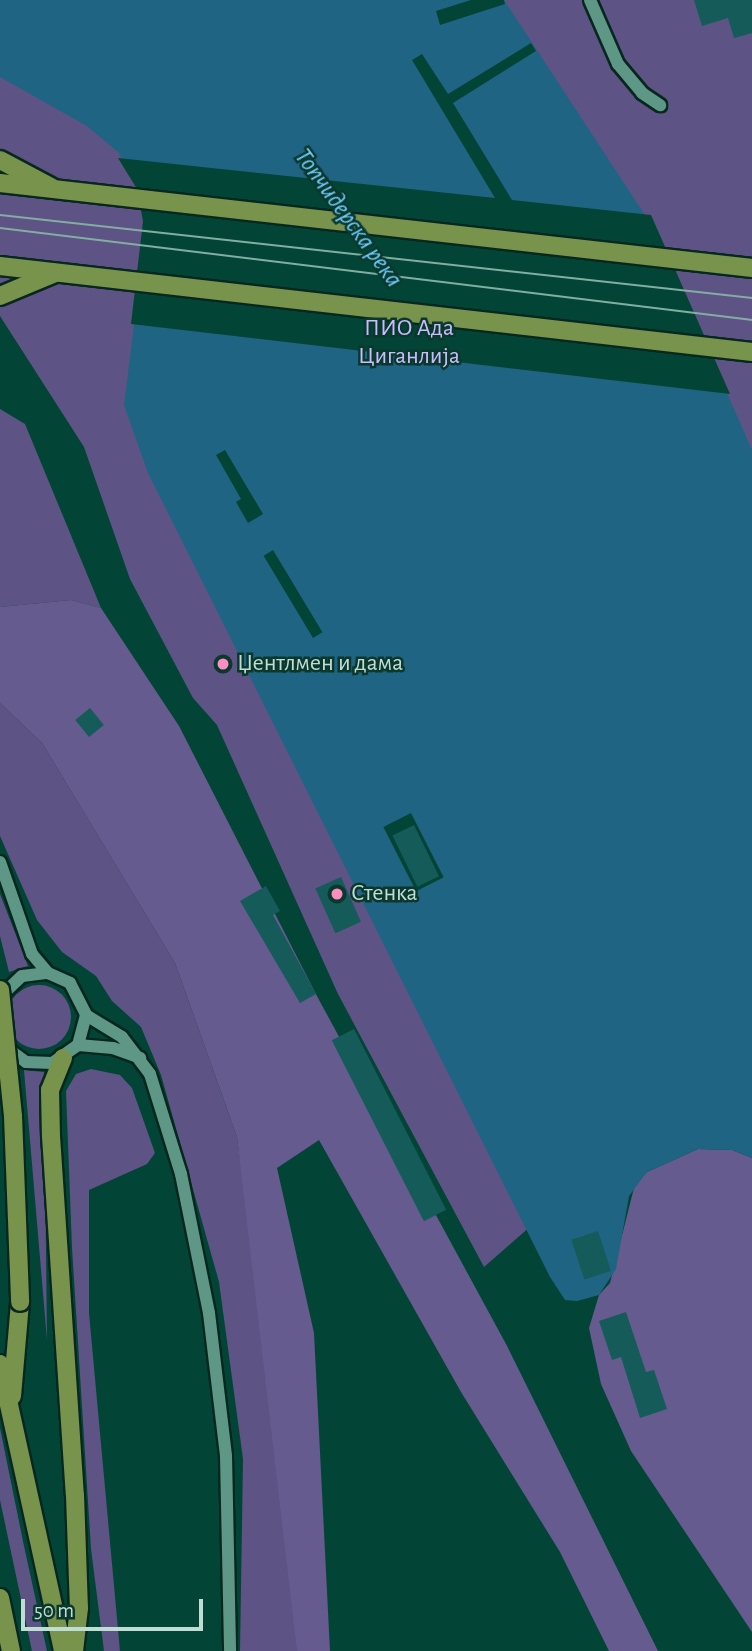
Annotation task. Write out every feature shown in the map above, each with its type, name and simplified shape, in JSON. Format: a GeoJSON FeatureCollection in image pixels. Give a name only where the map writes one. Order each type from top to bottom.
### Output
{"type":"FeatureCollection","features":[{"type":"Feature","properties":{"kind":"main road"},"geometry":{"type":"LineString","coordinates":[[0,160],[57,191]]}},
{"type":"Feature","properties":{"kind":"main road"},"geometry":{"type":"LineString","coordinates":[[0,183],[752,268]]}},
{"type":"Feature","properties":{"kind":"main road"},"geometry":{"type":"LineString","coordinates":[[0,266],[752,352]]}},
{"type":"Feature","properties":{"kind":"main road"},"geometry":{"type":"LineString","coordinates":[[0,296],[58,272]]}},
{"type":"Feature","properties":{"kind":"main road"},"geometry":{"type":"LineString","coordinates":[[4,986],[13,1116],[20,1302],[10,1413]]}},
{"type":"Feature","properties":{"kind":"main road"},"geometry":{"type":"LineString","coordinates":[[63,1058],[50,1090],[76,1509],[79,1608],[74,1651]]}},
{"type":"Feature","properties":{"kind":"main road"},"geometry":{"type":"LineString","coordinates":[[0,1364],[63,1651]]}},
{"type":"Feature","properties":{"kind":"main road"},"geometry":{"type":"LineString","coordinates":[[0,1598],[11,1651]]}},
{"type":"Feature","properties":{"kind":"street"},"geometry":{"type":"LineString","coordinates":[[590,0],[618,64],[642,93],[660,105]]}},
{"type":"Feature","properties":{"kind":"street"},"geometry":{"type":"LineString","coordinates":[[0,862],[32,954],[48,972],[70,983],[86,1015],[122,1037],[140,1058],[162,1107],[181,1174],[209,1313],[226,1456],[230,1651]]}},
{"type":"Feature","properties":{"kind":"street"},"geometry":{"type":"LineString","coordinates":[[0,997],[4,986],[35,972],[48,972]]}},
{"type":"Feature","properties":{"kind":"street"},"geometry":{"type":"LineString","coordinates":[[0,1040],[26,1062],[39,1064],[63,1058],[78,1045],[86,1015]]}},
{"type":"Feature","properties":{"kind":"street"},"geometry":{"type":"LineString","coordinates":[[78,1045],[113,1048],[140,1058]]}},
{"type":"Feature","properties":{"kind":"green space","name":"ПИО Ада Циганлија"},"geometry":{"type":"Polygon","coordinates":[[[0,0],[752,0],[752,1033],[484,1267],[338,994],[217,725],[193,698],[130,579],[84,447],[0,316],[0,0]]]}},
{"type":"Feature","properties":{"kind":"green space"},"geometry":{"type":"Polygon","coordinates":[[[0,409],[25,424],[101,608],[71,600],[0,607],[0,409]]]}},
{"type":"Feature","properties":{"kind":"green space"},"geometry":{"type":"Polygon","coordinates":[[[0,703],[42,743],[175,963],[237,1137],[299,1588],[298,1651],[240,1651],[243,1459],[219,1282],[161,1075],[141,1027],[112,1001],[96,976],[62,952],[37,920],[0,836],[0,703]]]}},
{"type":"Feature","properties":{"kind":"green space"},"geometry":{"type":"Polygon","coordinates":[[[0,894],[28,966],[9,972],[0,936],[0,894]]]}},
{"type":"Feature","properties":{"kind":"green space"},"geometry":{"type":"Polygon","coordinates":[[[39,985],[62,994],[71,1017],[62,1040],[39,1049],[16,1040],[7,1017],[16,994],[39,985]]]}},
{"type":"Feature","properties":{"kind":"green space"},"geometry":{"type":"Polygon","coordinates":[[[91,1069],[120,1075],[132,1088],[155,1153],[147,1164],[89,1190],[89,1313],[120,1651],[104,1651],[91,1549],[72,1248],[66,1091],[76,1074],[91,1069]]]}},
{"type":"Feature","properties":{"kind":"green space"},"geometry":{"type":"Polygon","coordinates":[[[24,1070],[44,1072],[47,1340],[24,1070]]]}},
{"type":"Feature","properties":{"kind":"green space"},"geometry":{"type":"Polygon","coordinates":[[[0,1428],[47,1651],[32,1651],[0,1500],[0,1428]]]}},
{"type":"Feature","properties":{"kind":"shaded area"},"geometry":{"type":"Polygon","coordinates":[[[71,600],[101,608],[179,726],[318,998],[506,1344],[658,1651],[609,1651],[560,1552],[461,1392],[319,1140],[277,1168],[314,1333],[330,1651],[297,1651],[237,1137],[175,963],[42,743],[0,703],[0,607],[71,600]]]}},
{"type":"Feature","properties":{"kind":"shaded area"},"geometry":{"type":"Polygon","coordinates":[[[698,1149],[732,1150],[752,1158],[752,1632],[631,1451],[601,1384],[589,1328],[599,1295],[610,1283],[635,1184],[647,1172],[698,1149]]]}},
{"type":"Feature","properties":{"kind":"water","name":"ПИО Ада Циганлија"},"geometry":{"type":"Polygon","coordinates":[[[0,0],[504,0],[656,232],[752,450],[752,1158],[732,1150],[698,1149],[647,1172],[629,1196],[616,1269],[599,1295],[577,1301],[565,1300],[550,1277],[148,473],[124,405],[147,221],[140,188],[118,152],[87,126],[0,77],[0,0]]]}},
{"type":"Feature","properties":{"kind":"pier"},"geometry":{"type":"Polygon","coordinates":[[[471,0],[504,0],[505,4],[440,25],[436,11],[471,0]]]}},
{"type":"Feature","properties":{"kind":"pier"},"geometry":{"type":"Polygon","coordinates":[[[531,43],[536,51],[453,103],[512,200],[651,215],[730,394],[131,324],[143,221],[137,189],[118,158],[495,198],[412,60],[422,54],[448,94],[531,43]]]}},
{"type":"Feature","properties":{"kind":"pier"},"geometry":{"type":"Polygon","coordinates":[[[225,450],[263,514],[248,523],[236,502],[241,499],[216,455],[225,450]]]}},
{"type":"Feature","properties":{"kind":"pier"},"geometry":{"type":"Polygon","coordinates":[[[273,550],[322,632],[313,638],[264,556],[273,550]]]}},
{"type":"Feature","properties":{"kind":"pier"},"geometry":{"type":"Polygon","coordinates":[[[411,813],[444,877],[416,891],[383,827],[411,813]]]}},
{"type":"Feature","properties":{"kind":"building"},"geometry":{"type":"Polygon","coordinates":[[[694,0],[752,0],[752,33],[734,38],[728,18],[702,26],[694,0]]]}},
{"type":"Feature","properties":{"kind":"building"},"geometry":{"type":"Polygon","coordinates":[[[90,708],[104,725],[89,737],[75,720],[90,708]]]}},
{"type":"Feature","properties":{"kind":"building"},"geometry":{"type":"Polygon","coordinates":[[[414,825],[439,876],[417,887],[392,836],[414,825]]]}},
{"type":"Feature","properties":{"kind":"building"},"geometry":{"type":"Polygon","coordinates":[[[341,877],[361,922],[335,933],[315,888],[341,877]]]}},
{"type":"Feature","properties":{"kind":"building"},"geometry":{"type":"Polygon","coordinates":[[[266,886],[280,911],[273,915],[316,994],[300,1003],[240,901],[266,886]]]}},
{"type":"Feature","properties":{"kind":"building"},"geometry":{"type":"Polygon","coordinates":[[[354,1029],[446,1210],[424,1221],[332,1040],[354,1029]]]}},
{"type":"Feature","properties":{"kind":"building"},"geometry":{"type":"Polygon","coordinates":[[[598,1231],[611,1271],[584,1280],[571,1240],[598,1231]]]}},
{"type":"Feature","properties":{"kind":"building"},"geometry":{"type":"Polygon","coordinates":[[[626,1312],[646,1372],[654,1370],[667,1409],[640,1418],[621,1357],[612,1360],[599,1321],[626,1312]]]}},
{"type":"Feature","properties":{"kind":"tram line"},"geometry":{"type":"LineString","coordinates":[[0,215],[752,298]]}},
{"type":"Feature","properties":{"kind":"tram line"},"geometry":{"type":"LineString","coordinates":[[0,228],[752,320]]}},
{"type":"Feature","properties":{"kind":"place","name":"Џентлмен и дама"},"geometry":{"type":"Point","coordinates":[223,664]}},
{"type":"Feature","properties":{"kind":"place","name":"Стенка"},"geometry":{"type":"Point","coordinates":[337,894]}},
{"type":"Feature","properties":{"kind":"water label","name":"Топчидерска река"},"geometry":{"type":"Point","coordinates":[348,218]}}]}
